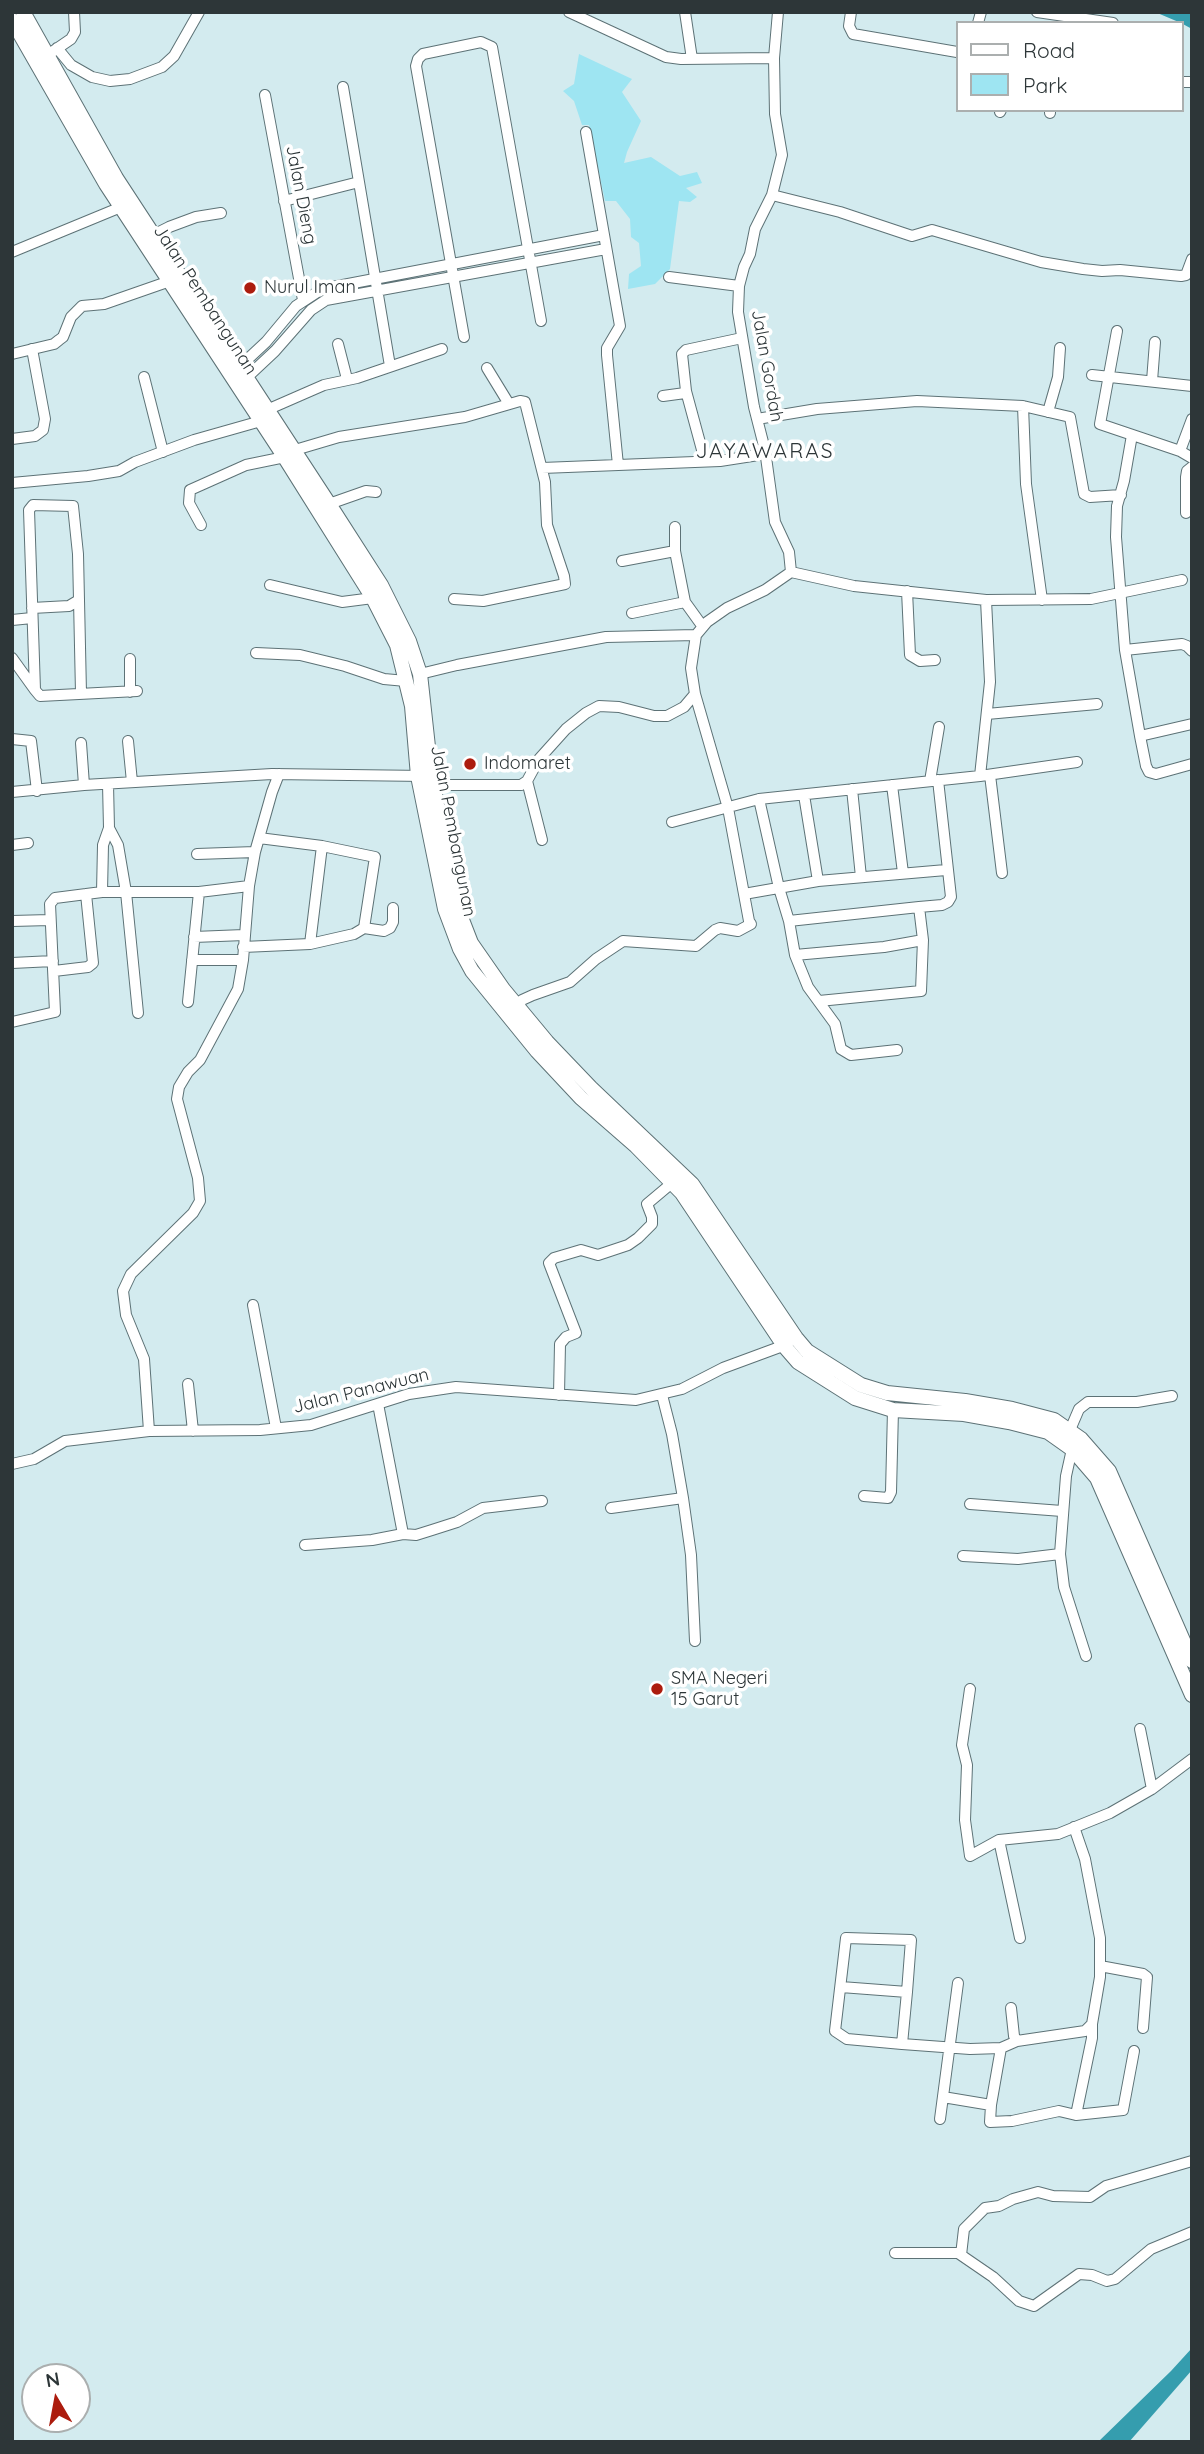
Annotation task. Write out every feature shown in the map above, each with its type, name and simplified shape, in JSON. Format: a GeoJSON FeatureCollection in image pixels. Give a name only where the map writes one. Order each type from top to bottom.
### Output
{"type":"FeatureCollection","features":[{"type":"Feature","properties":{"kind":"main road","name":"Jalan Pembangunan"},"geometry":{"type":"LineString","coordinates":[[23,12],[52,52],[127,205],[153,235],[239,376]]}},
{"type":"Feature","properties":{"kind":"main road","name":"Jalan Pembangunan"},"geometry":{"type":"LineString","coordinates":[[12,20],[127,205],[170,281],[239,376],[290,454],[397,645],[406,681],[419,712]]}},
{"type":"Feature","properties":{"kind":"main road","name":"Jalan Pembangunan"},"geometry":{"type":"LineString","coordinates":[[290,454],[329,504],[381,585],[409,641],[420,674],[419,712],[425,780],[445,909],[460,949],[472,971],[518,1007],[599,1105],[682,1193],[790,1343],[861,1385],[887,1393],[965,1401],[1045,1416],[1082,1439],[1109,1471],[1178,1647],[1192,1695]]}},
{"type":"Feature","properties":{"kind":"main road","name":"Jalan Pembangunan"},"geometry":{"type":"LineString","coordinates":[[496,990],[537,1051],[692,1184],[790,1343],[798,1362],[856,1398],[892,1410],[964,1414],[1009,1422],[1048,1432],[1072,1449],[1097,1478],[1178,1647],[1192,1661]]}},
{"type":"Feature","properties":{"kind":"street"},"geometry":{"type":"LineString","coordinates":[[74,12],[75,32],[71,39],[52,52],[92,77],[110,81],[130,79],[162,68],[181,45],[199,12]]}},
{"type":"Feature","properties":{"kind":"street"},"geometry":{"type":"LineString","coordinates":[[569,12],[666,57],[774,58]]}},
{"type":"Feature","properties":{"kind":"street"},"geometry":{"type":"LineString","coordinates":[[685,12],[692,59]]}},
{"type":"Feature","properties":{"kind":"street","name":"Jalan Gordah"},"geometry":{"type":"LineString","coordinates":[[778,12],[774,58],[775,114],[782,155],[772,195],[755,229],[739,286],[738,312],[775,522],[789,552],[791,572]]}},
{"type":"Feature","properties":{"kind":"street"},"geometry":{"type":"LineString","coordinates":[[851,12],[849,26],[853,34],[956,52]]}},
{"type":"Feature","properties":{"kind":"street"},"geometry":{"type":"LineString","coordinates":[[1037,12],[1076,15],[1104,21]]}},
{"type":"Feature","properties":{"kind":"street"},"geometry":{"type":"LineString","coordinates":[[464,337],[416,66],[423,54],[481,42],[492,47],[541,321]]}},
{"type":"Feature","properties":{"kind":"street"},"geometry":{"type":"LineString","coordinates":[[343,87],[390,366]]}},
{"type":"Feature","properties":{"kind":"street","name":"Jalan Dieng"},"geometry":{"type":"LineString","coordinates":[[265,95],[303,300]]}},
{"type":"Feature","properties":{"kind":"street"},"geometry":{"type":"LineString","coordinates":[[586,132],[620,326],[607,348],[618,465]]}},
{"type":"Feature","properties":{"kind":"street"},"geometry":{"type":"LineString","coordinates":[[284,201],[359,182]]}},
{"type":"Feature","properties":{"kind":"street"},"geometry":{"type":"LineString","coordinates":[[772,195],[840,212],[912,236],[932,230],[1041,262],[1083,269],[1181,276],[1186,275],[1192,259]]}},
{"type":"Feature","properties":{"kind":"street"},"geometry":{"type":"LineString","coordinates":[[12,252],[127,205]]}},
{"type":"Feature","properties":{"kind":"street"},"geometry":{"type":"LineString","coordinates":[[153,235],[169,226],[196,217],[221,213]]}},
{"type":"Feature","properties":{"kind":"street"},"geometry":{"type":"LineString","coordinates":[[239,376],[303,300],[328,287],[604,235]]}},
{"type":"Feature","properties":{"kind":"street"},"geometry":{"type":"LineString","coordinates":[[239,376],[275,351],[320,303],[606,249]]}},
{"type":"Feature","properties":{"kind":"street"},"geometry":{"type":"LineString","coordinates":[[669,277],[739,286]]}},
{"type":"Feature","properties":{"kind":"street"},"geometry":{"type":"LineString","coordinates":[[12,354],[59,341],[71,317],[82,306],[104,304],[170,281]]}},
{"type":"Feature","properties":{"kind":"street"},"geometry":{"type":"LineString","coordinates":[[1116,331],[1100,424],[1180,451],[1192,458]]}},
{"type":"Feature","properties":{"kind":"street"},"geometry":{"type":"LineString","coordinates":[[705,461],[686,391],[682,354],[686,350],[742,338]]}},
{"type":"Feature","properties":{"kind":"street"},"geometry":{"type":"LineString","coordinates":[[266,342],[275,351]]}},
{"type":"Feature","properties":{"kind":"street"},"geometry":{"type":"LineString","coordinates":[[1152,382],[1155,342]]}},
{"type":"Feature","properties":{"kind":"street"},"geometry":{"type":"LineString","coordinates":[[338,344],[348,379]]}},
{"type":"Feature","properties":{"kind":"street"},"geometry":{"type":"LineString","coordinates":[[1048,412],[1058,377],[1060,348]]}},
{"type":"Feature","properties":{"kind":"street"},"geometry":{"type":"LineString","coordinates":[[12,439],[34,436],[43,429],[45,419],[32,349]]}},
{"type":"Feature","properties":{"kind":"street"},"geometry":{"type":"LineString","coordinates":[[12,483],[119,471],[135,462],[265,415],[324,385],[442,349]]}},
{"type":"Feature","properties":{"kind":"street"},"geometry":{"type":"LineString","coordinates":[[487,368],[509,404]]}},
{"type":"Feature","properties":{"kind":"street"},"geometry":{"type":"LineString","coordinates":[[1092,375],[1192,386]]}},
{"type":"Feature","properties":{"kind":"street"},"geometry":{"type":"LineString","coordinates":[[144,377],[163,452]]}},
{"type":"Feature","properties":{"kind":"street"},"geometry":{"type":"LineString","coordinates":[[663,396],[686,391]]}},
{"type":"Feature","properties":{"kind":"street"},"geometry":{"type":"LineString","coordinates":[[201,525],[189,503],[190,490],[246,465],[290,454],[339,437],[465,417],[520,401],[525,402],[545,482],[547,526],[565,584],[483,601],[454,599]]}},
{"type":"Feature","properties":{"kind":"street"},"geometry":{"type":"LineString","coordinates":[[757,419],[817,409],[916,401],[1023,406],[1070,417],[1084,494],[1090,497],[1121,495]]}},
{"type":"Feature","properties":{"kind":"street"},"geometry":{"type":"LineString","coordinates":[[1023,406],[1026,484],[1042,600]]}},
{"type":"Feature","properties":{"kind":"street"},"geometry":{"type":"LineString","coordinates":[[1180,451],[1192,419]]}},
{"type":"Feature","properties":{"kind":"street"},"geometry":{"type":"LineString","coordinates":[[1132,435],[1117,506],[1116,537],[1125,650],[1140,736],[1149,772],[1156,774],[1192,764]]}},
{"type":"Feature","properties":{"kind":"street"},"geometry":{"type":"LineString","coordinates":[[542,468],[705,461],[765,454]]}},
{"type":"Feature","properties":{"kind":"street"},"geometry":{"type":"LineString","coordinates":[[1186,513],[1186,477],[1187,471],[1192,467]]}},
{"type":"Feature","properties":{"kind":"street"},"geometry":{"type":"LineString","coordinates":[[39,481],[39,505]]}},
{"type":"Feature","properties":{"kind":"street"},"geometry":{"type":"LineString","coordinates":[[329,504],[366,491],[376,492]]}},
{"type":"Feature","properties":{"kind":"street"},"geometry":{"type":"LineString","coordinates":[[35,690],[29,510],[32,506],[39,505],[72,506],[75,508],[81,693]]}},
{"type":"Feature","properties":{"kind":"street"},"geometry":{"type":"LineString","coordinates":[[518,1007],[522,1000],[570,982],[596,959],[623,941],[696,946],[720,928],[738,932],[751,924],[748,921],[728,808],[695,694],[691,668],[699,631],[685,603],[675,551],[676,527]]}},
{"type":"Feature","properties":{"kind":"street"},"geometry":{"type":"LineString","coordinates":[[622,561],[675,551]]}},
{"type":"Feature","properties":{"kind":"street"},"geometry":{"type":"LineString","coordinates":[[420,674],[606,637],[699,631],[727,608],[765,590],[791,572],[854,586],[986,600],[1091,599],[1182,580]]}},
{"type":"Feature","properties":{"kind":"street"},"geometry":{"type":"LineString","coordinates":[[270,586],[342,602],[373,598]]}},
{"type":"Feature","properties":{"kind":"street"},"geometry":{"type":"LineString","coordinates":[[907,591],[910,655],[920,661],[935,660]]}},
{"type":"Feature","properties":{"kind":"street"},"geometry":{"type":"LineString","coordinates":[[12,620],[69,606],[79,600]]}},
{"type":"Feature","properties":{"kind":"street"},"geometry":{"type":"LineString","coordinates":[[986,600],[990,682],[985,776],[1002,873]]}},
{"type":"Feature","properties":{"kind":"street"},"geometry":{"type":"LineString","coordinates":[[632,613],[685,603]]}},
{"type":"Feature","properties":{"kind":"street"},"geometry":{"type":"LineString","coordinates":[[1125,650],[1182,644],[1192,652]]}},
{"type":"Feature","properties":{"kind":"street"},"geometry":{"type":"LineString","coordinates":[[256,653],[300,655],[345,666],[384,680],[406,681]]}},
{"type":"Feature","properties":{"kind":"street"},"geometry":{"type":"LineString","coordinates":[[12,658],[40,695],[133,692],[130,659]]}},
{"type":"Feature","properties":{"kind":"street"},"geometry":{"type":"LineString","coordinates":[[542,840],[527,781],[538,759],[566,729],[599,706],[607,705],[654,716],[667,716],[684,707],[695,694]]}},
{"type":"Feature","properties":{"kind":"street"},"geometry":{"type":"LineString","coordinates":[[987,715],[1097,704]]}},
{"type":"Feature","properties":{"kind":"street"},"geometry":{"type":"LineString","coordinates":[[1140,736],[1192,724]]}},
{"type":"Feature","properties":{"kind":"street"},"geometry":{"type":"LineString","coordinates":[[789,921],[942,905],[951,899],[934,781],[939,727]]}},
{"type":"Feature","properties":{"kind":"street"},"geometry":{"type":"LineString","coordinates":[[12,739],[31,741],[37,791]]}},
{"type":"Feature","properties":{"kind":"street"},"geometry":{"type":"LineString","coordinates":[[128,741],[132,782]]}},
{"type":"Feature","properties":{"kind":"street"},"geometry":{"type":"LineString","coordinates":[[81,743],[84,785]]}},
{"type":"Feature","properties":{"kind":"street"},"geometry":{"type":"LineString","coordinates":[[672,822],[759,799],[985,776],[1077,762]]}},
{"type":"Feature","properties":{"kind":"street"},"geometry":{"type":"LineString","coordinates":[[12,792],[84,785],[279,774],[513,786],[527,781]]}},
{"type":"Feature","properties":{"kind":"street"},"geometry":{"type":"LineString","coordinates":[[149,1432],[144,1359],[127,1314],[123,1291],[131,1274],[198,1206],[198,1178],[177,1099],[179,1087],[188,1072],[200,1060],[238,989],[255,852],[279,774]]}},
{"type":"Feature","properties":{"kind":"street"},"geometry":{"type":"LineString","coordinates":[[102,892],[103,845],[109,828],[108,784]]}},
{"type":"Feature","properties":{"kind":"street"},"geometry":{"type":"LineString","coordinates":[[892,785],[903,873]]}},
{"type":"Feature","properties":{"kind":"street"},"geometry":{"type":"LineString","coordinates":[[852,789],[861,877]]}},
{"type":"Feature","properties":{"kind":"street"},"geometry":{"type":"LineString","coordinates":[[804,794],[817,881]]}},
{"type":"Feature","properties":{"kind":"street"},"geometry":{"type":"LineString","coordinates":[[759,799],[789,921],[794,955],[808,987],[835,1024],[841,1049],[851,1055],[897,1049]]}},
{"type":"Feature","properties":{"kind":"street"},"geometry":{"type":"LineString","coordinates":[[109,828],[118,845],[126,892],[138,1013]]}},
{"type":"Feature","properties":{"kind":"street"},"geometry":{"type":"LineString","coordinates":[[259,838],[322,846],[375,857],[364,928]]}},
{"type":"Feature","properties":{"kind":"street"},"geometry":{"type":"LineString","coordinates":[[12,845],[28,844]]}},
{"type":"Feature","properties":{"kind":"street"},"geometry":{"type":"LineString","coordinates":[[310,944],[322,846]]}},
{"type":"Feature","properties":{"kind":"street"},"geometry":{"type":"LineString","coordinates":[[197,854],[255,852]]}},
{"type":"Feature","properties":{"kind":"street"},"geometry":{"type":"LineString","coordinates":[[744,894],[817,881],[946,870]]}},
{"type":"Feature","properties":{"kind":"street"},"geometry":{"type":"LineString","coordinates":[[12,1022],[55,1012],[50,904],[55,898],[102,892],[199,892],[249,886]]}},
{"type":"Feature","properties":{"kind":"street"},"geometry":{"type":"LineString","coordinates":[[188,1002],[199,892]]}},
{"type":"Feature","properties":{"kind":"street"},"geometry":{"type":"LineString","coordinates":[[12,963],[88,967],[93,963],[86,894]]}},
{"type":"Feature","properties":{"kind":"street"},"geometry":{"type":"LineString","coordinates":[[819,1001],[919,992],[922,988],[923,940],[919,907]]}},
{"type":"Feature","properties":{"kind":"street"},"geometry":{"type":"LineString","coordinates":[[194,937],[310,944],[354,934],[364,928],[384,931],[390,929],[394,917],[393,908]]}},
{"type":"Feature","properties":{"kind":"street"},"geometry":{"type":"LineString","coordinates":[[12,921],[50,920]]}},
{"type":"Feature","properties":{"kind":"street"},"geometry":{"type":"LineString","coordinates":[[794,955],[884,947],[923,940]]}},
{"type":"Feature","properties":{"kind":"street"},"geometry":{"type":"LineString","coordinates":[[192,960],[243,960]]}},
{"type":"Feature","properties":{"kind":"street"},"geometry":{"type":"LineString","coordinates":[[559,1395],[560,1344],[566,1337],[576,1333],[549,1262],[581,1250],[598,1255],[638,1238],[652,1224],[647,1205],[672,1183]]}},
{"type":"Feature","properties":{"kind":"street"},"geometry":{"type":"LineString","coordinates":[[253,1304],[276,1428]]}},
{"type":"Feature","properties":{"kind":"street","name":"Jalan Panawuan"},"geometry":{"type":"LineString","coordinates":[[12,1464],[34,1459],[65,1441],[149,1432],[247,1431],[311,1425],[409,1394],[456,1387],[636,1399],[662,1395],[790,1343]]}},
{"type":"Feature","properties":{"kind":"street"},"geometry":{"type":"LineString","coordinates":[[188,1384],[194,1431]]}},
{"type":"Feature","properties":{"kind":"street"},"geometry":{"type":"LineString","coordinates":[[662,1395],[672,1434],[691,1555],[695,1641]]}},
{"type":"Feature","properties":{"kind":"street"},"geometry":{"type":"LineString","coordinates":[[1070,1430],[1079,1409],[1088,1402],[1137,1402],[1172,1396]]}},
{"type":"Feature","properties":{"kind":"street"},"geometry":{"type":"LineString","coordinates":[[378,1404],[403,1534]]}},
{"type":"Feature","properties":{"kind":"street"},"geometry":{"type":"LineString","coordinates":[[864,1496],[888,1498],[891,1492],[892,1410]]}},
{"type":"Feature","properties":{"kind":"street"},"geometry":{"type":"LineString","coordinates":[[1072,1449],[1066,1476],[1060,1554],[1064,1587],[1086,1656]]}},
{"type":"Feature","properties":{"kind":"street"},"geometry":{"type":"LineString","coordinates":[[611,1508],[682,1498]]}},
{"type":"Feature","properties":{"kind":"street"},"geometry":{"type":"LineString","coordinates":[[305,1545],[403,1534],[416,1535],[457,1522],[483,1508],[542,1501]]}},
{"type":"Feature","properties":{"kind":"street"},"geometry":{"type":"LineString","coordinates":[[970,1504],[1062,1511]]}},
{"type":"Feature","properties":{"kind":"street"},"geometry":{"type":"LineString","coordinates":[[963,1556],[1018,1559],[1060,1554]]}},
{"type":"Feature","properties":{"kind":"street"},"geometry":{"type":"LineString","coordinates":[[970,1689],[962,1745],[967,1765],[965,1820],[968,1854],[973,1855],[999,1840],[1050,1835],[1119,1808],[1152,1789],[1192,1759]]}},
{"type":"Feature","properties":{"kind":"street"},"geometry":{"type":"LineString","coordinates":[[1140,1729],[1152,1789]]}},
{"type":"Feature","properties":{"kind":"street"},"geometry":{"type":"LineString","coordinates":[[1074,1827],[1084,1859],[1100,1938],[1096,2012],[1076,2115]]}},
{"type":"Feature","properties":{"kind":"street"},"geometry":{"type":"LineString","coordinates":[[999,1840],[1020,1938]]}},
{"type":"Feature","properties":{"kind":"street"},"geometry":{"type":"LineString","coordinates":[[902,2044],[911,1940],[846,1938],[835,2031],[847,2039],[902,2044],[950,2048],[1001,2048],[1017,2041],[1085,2031],[1092,2024]]}},
{"type":"Feature","properties":{"kind":"street"},"geometry":{"type":"LineString","coordinates":[[1100,1966],[1143,1973],[1147,1977],[1143,2028]]}},
{"type":"Feature","properties":{"kind":"street"},"geometry":{"type":"LineString","coordinates":[[940,2119],[958,1983]]}},
{"type":"Feature","properties":{"kind":"street"},"geometry":{"type":"LineString","coordinates":[[841,1987],[907,1992]]}},
{"type":"Feature","properties":{"kind":"street"},"geometry":{"type":"LineString","coordinates":[[1011,2008],[1017,2041]]}},
{"type":"Feature","properties":{"kind":"street"},"geometry":{"type":"LineString","coordinates":[[1001,2048],[990,2122],[1012,2121],[1059,2111],[1076,2115],[1123,2110],[1134,2051]]}},
{"type":"Feature","properties":{"kind":"street"},"geometry":{"type":"LineString","coordinates":[[943,2097],[991,2105]]}},
{"type":"Feature","properties":{"kind":"street"},"geometry":{"type":"LineString","coordinates":[[961,2255],[964,2228],[985,2208],[999,2206],[1038,2192],[1054,2196],[1090,2197],[1106,2186],[1192,2161]]}},
{"type":"Feature","properties":{"kind":"street"},"geometry":{"type":"LineString","coordinates":[[895,2253],[958,2253],[993,2277],[1019,2301],[1034,2306],[1079,2274],[1092,2275],[1107,2281],[1115,2279],[1151,2249],[1192,2232]]}},
{"type":"Feature","properties":{"kind":"green space"},"geometry":{"type":"Polygon","coordinates":[[[579,54],[632,79],[622,92],[641,121],[624,163],[651,157],[680,176],[697,172],[702,183],[686,188],[697,197],[690,202],[679,201],[670,269],[655,284],[628,289],[629,274],[641,266],[639,243],[631,237],[630,219],[616,201],[605,201],[589,125],[582,125],[574,101],[563,91],[574,84],[579,54]]]}},
{"type":"Feature","properties":{"kind":"shaded area"},"geometry":{"type":"Polygon","coordinates":[[[1155,12],[1192,12],[1192,29],[1183,24],[1183,21],[1155,12]]]}},
{"type":"Feature","properties":{"kind":"shaded area"},"geometry":{"type":"Polygon","coordinates":[[[1192,2348],[1192,2370],[1129,2442],[1098,2442],[1171,2371],[1192,2348]]]}},
{"type":"Feature","properties":{"kind":"place","name":"Nurul Iman"},"geometry":{"type":"Point","coordinates":[250,288]}},
{"type":"Feature","properties":{"kind":"place","name":"Indomaret"},"geometry":{"type":"Point","coordinates":[470,764]}},
{"type":"Feature","properties":{"kind":"place","name":"SMA Negeri 15 Garut"},"geometry":{"type":"Point","coordinates":[657,1689]}},
{"type":"Feature","properties":{"kind":"district","name":"JAYAWARAS"},"geometry":{"type":"Point","coordinates":[765,452]}}]}
